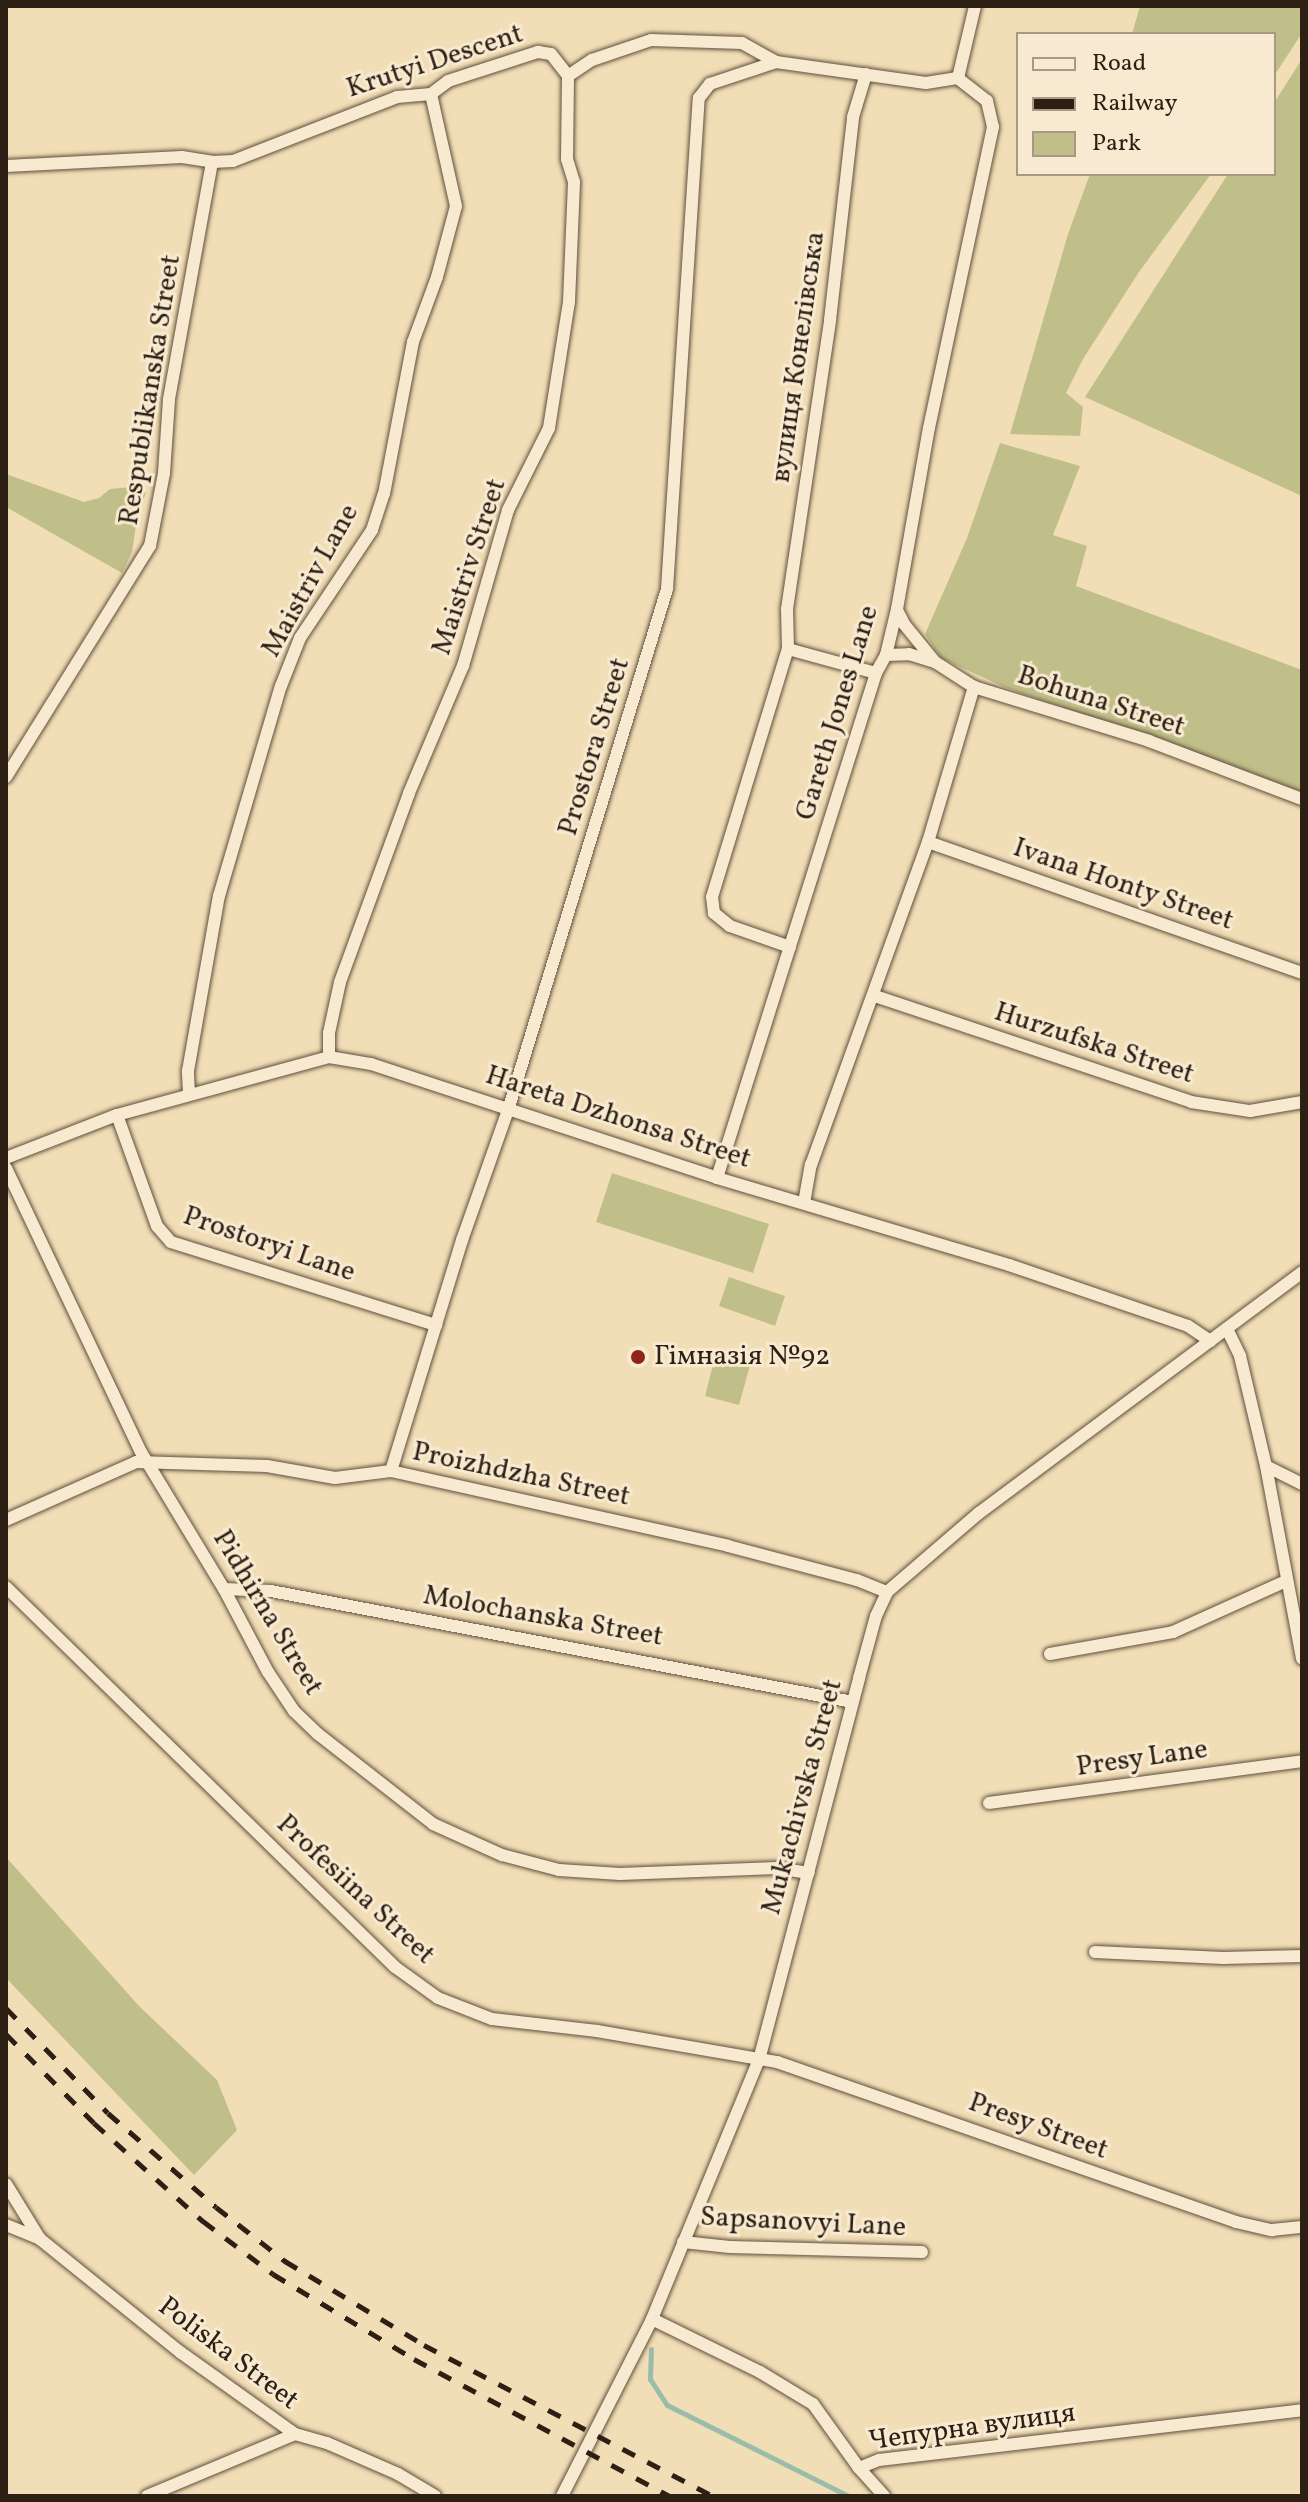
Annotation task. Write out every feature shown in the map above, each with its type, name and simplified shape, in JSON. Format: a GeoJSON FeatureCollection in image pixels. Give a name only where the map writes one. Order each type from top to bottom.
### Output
{"type":"FeatureCollection","features":[{"type":"Feature","properties":{"kind":"street"},"geometry":{"type":"LineString","coordinates":[[568,76],[592,60],[651,40],[742,43],[776,62],[926,83],[958,78],[975,6]]}},
{"type":"Feature","properties":{"kind":"street","name":"Krutyi Descent"},"geometry":{"type":"LineString","coordinates":[[6,166],[182,157],[212,162],[233,161],[397,97],[431,94],[448,81],[538,52],[551,54],[568,76]]}},
{"type":"Feature","properties":{"kind":"street","name":"Prostora Street"},"geometry":{"type":"LineString","coordinates":[[391,1471],[509,1107],[667,589],[699,98],[710,84],[776,62]]}},
{"type":"Feature","properties":{"kind":"street","name":"вулиця Конелівська"},"geometry":{"type":"LineString","coordinates":[[790,947],[730,926],[714,913],[712,897],[788,649],[787,609],[830,320],[853,117],[866,74]]}},
{"type":"Feature","properties":{"kind":"street","name":"Maistriv Street"},"geometry":{"type":"LineString","coordinates":[[329,1057],[329,1033],[340,982],[409,793],[463,666],[508,510],[549,428],[569,302],[574,182],[567,159],[568,76]]}},
{"type":"Feature","properties":{"kind":"street","name":"Gareth Jones Lane"},"geometry":{"type":"LineString","coordinates":[[717,1178],[876,673],[886,655],[897,609],[929,428],[993,127],[987,101],[958,78]]}},
{"type":"Feature","properties":{"kind":"street","name":"Maistriv Lane"},"geometry":{"type":"LineString","coordinates":[[189,1093],[188,1071],[219,896],[281,686],[300,638],[372,530],[384,494],[413,342],[437,277],[456,206],[431,94]]}},
{"type":"Feature","properties":{"kind":"street","name":"Respublikanska Street"},"geometry":{"type":"LineString","coordinates":[[6,777],[150,546],[164,473],[169,399],[212,162]]}},
{"type":"Feature","properties":{"kind":"street"},"geometry":{"type":"LineString","coordinates":[[897,609],[904,624],[935,662]]}},
{"type":"Feature","properties":{"kind":"street"},"geometry":{"type":"LineString","coordinates":[[788,649],[876,673]]}},
{"type":"Feature","properties":{"kind":"street","name":"Bohuna Street"},"geometry":{"type":"LineString","coordinates":[[886,655],[909,654],[935,662],[974,687],[1149,741],[1302,799]]}},
{"type":"Feature","properties":{"kind":"street"},"geometry":{"type":"LineString","coordinates":[[804,1203],[811,1165],[875,996],[928,842],[974,687]]}},
{"type":"Feature","properties":{"kind":"street","name":"Ivana Honty Street"},"geometry":{"type":"LineString","coordinates":[[928,842],[1302,973]]}},
{"type":"Feature","properties":{"kind":"street","name":"Hurzufska Street"},"geometry":{"type":"LineString","coordinates":[[875,996],[1191,1102],[1250,1111],[1302,1102]]}},
{"type":"Feature","properties":{"kind":"street","name":"Hareta Dzhonsa Street"},"geometry":{"type":"LineString","coordinates":[[6,1158],[117,1115],[329,1057],[371,1064],[717,1178],[1009,1265],[1188,1326],[1210,1341]]}},
{"type":"Feature","properties":{"kind":"street","name":"Prostoryi Lane"},"geometry":{"type":"LineString","coordinates":[[117,1115],[157,1226],[171,1242],[436,1325]]}},
{"type":"Feature","properties":{"kind":"street","name":"Pidhirna Street"},"geometry":{"type":"LineString","coordinates":[[6,1168],[141,1452],[224,1589],[268,1672],[294,1711],[433,1824],[502,1855],[559,1870],[620,1874],[777,1868],[809,1873]]}},
{"type":"Feature","properties":{"kind":"street","name":"Mukachivska Street"},"geometry":{"type":"LineString","coordinates":[[562,2496],[652,2319],[759,2060],[876,1616],[887,1592],[979,1513],[1302,1272]]}},
{"type":"Feature","properties":{"kind":"street"},"geometry":{"type":"LineString","coordinates":[[1227,1329],[1240,1356],[1266,1466],[1302,1659]]}},
{"type":"Feature","properties":{"kind":"street","name":"Proizhdzha Street"},"geometry":{"type":"LineString","coordinates":[[6,1520],[136,1462],[267,1466],[335,1478],[391,1471],[766,1556],[857,1580],[887,1592]]}},
{"type":"Feature","properties":{"kind":"street"},"geometry":{"type":"LineString","coordinates":[[1266,1466],[1302,1484]]}},
{"type":"Feature","properties":{"kind":"street"},"geometry":{"type":"LineString","coordinates":[[1050,1654],[1173,1632],[1286,1581]]}},
{"type":"Feature","properties":{"kind":"street","name":"Profesiina Street"},"geometry":{"type":"LineString","coordinates":[[6,1587],[395,1967],[438,1998],[492,2019],[597,2031],[759,2060]]}},
{"type":"Feature","properties":{"kind":"street","name":"Molochanska Street"},"geometry":{"type":"LineString","coordinates":[[224,1589],[271,1591],[853,1702]]}},
{"type":"Feature","properties":{"kind":"street","name":"Presy Lane"},"geometry":{"type":"LineString","coordinates":[[989,1803],[1302,1761]]}},
{"type":"Feature","properties":{"kind":"street"},"geometry":{"type":"LineString","coordinates":[[1095,1952],[1223,1958],[1302,1956]]}},
{"type":"Feature","properties":{"kind":"street","name":"Presy Street"},"geometry":{"type":"LineString","coordinates":[[759,2060],[837,2080],[1236,2222],[1272,2230],[1302,2227]]}},
{"type":"Feature","properties":{"kind":"street"},"geometry":{"type":"LineString","coordinates":[[6,2184],[40,2239]]}},
{"type":"Feature","properties":{"kind":"street","name":"Poliska Street"},"geometry":{"type":"LineString","coordinates":[[6,2225],[40,2239],[180,2352],[295,2434],[327,2443],[398,2474],[435,2496]]}},
{"type":"Feature","properties":{"kind":"street","name":"Sapsanovyi Lane"},"geometry":{"type":"LineString","coordinates":[[683,2242],[730,2247],[922,2252]]}},
{"type":"Feature","properties":{"kind":"street","name":"Чепурна вулиця"},"geometry":{"type":"LineString","coordinates":[[652,2319],[760,2372],[813,2404],[859,2468],[879,2460],[1302,2410]]}},
{"type":"Feature","properties":{"kind":"street"},"geometry":{"type":"LineString","coordinates":[[147,2496],[295,2434]]}},
{"type":"Feature","properties":{"kind":"street"},"geometry":{"type":"LineString","coordinates":[[859,2468],[884,2496]]}},
{"type":"Feature","properties":{"kind":"green space"},"geometry":{"type":"Polygon","coordinates":[[[1140,6],[1302,6],[1302,33],[1276,73],[1276,32],[1133,32],[1140,6]]]}},
{"type":"Feature","properties":{"kind":"green space"},"geometry":{"type":"Polygon","coordinates":[[[1302,59],[1302,496],[1085,397],[1227,176],[1276,176],[1276,100],[1302,59]]]}},
{"type":"Feature","properties":{"kind":"green space"},"geometry":{"type":"Polygon","coordinates":[[[1089,176],[1210,176],[1139,272],[1083,359],[1066,393],[1083,407],[1080,436],[1010,434],[1068,234],[1089,176]]]}},
{"type":"Feature","properties":{"kind":"green space"},"geometry":{"type":"Polygon","coordinates":[[[1000,443],[1080,466],[1053,535],[1087,546],[1076,586],[1302,670],[1302,792],[1004,687],[941,658],[925,634],[967,538],[1000,443]]]}},
{"type":"Feature","properties":{"kind":"green space"},"geometry":{"type":"Polygon","coordinates":[[[6,474],[84,502],[99,498],[110,489],[142,486],[146,493],[138,512],[132,552],[122,573],[6,507],[6,474]]]}},
{"type":"Feature","properties":{"kind":"green space"},"geometry":{"type":"Polygon","coordinates":[[[612,1173],[769,1224],[753,1273],[596,1222],[612,1173]]]}},
{"type":"Feature","properties":{"kind":"green space"},"geometry":{"type":"Polygon","coordinates":[[[729,1277],[785,1296],[775,1326],[719,1306],[729,1277]]]}},
{"type":"Feature","properties":{"kind":"green space"},"geometry":{"type":"Polygon","coordinates":[[[716,1353],[751,1362],[739,1405],[705,1396],[716,1353]]]}},
{"type":"Feature","properties":{"kind":"green space"},"geometry":{"type":"Polygon","coordinates":[[[6,1857],[139,2006],[217,2080],[237,2130],[194,2175],[6,1978],[6,1857]]]}},
{"type":"Feature","properties":{"kind":"waterway"},"geometry":{"type":"LineString","coordinates":[[651,2349],[650,2379],[667,2405],[849,2496]]}},
{"type":"Feature","properties":{"kind":"railway"},"geometry":{"type":"LineString","coordinates":[[6,2008],[108,2113],[216,2207],[285,2261],[424,2345],[713,2496]]}},
{"type":"Feature","properties":{"kind":"railway"},"geometry":{"type":"LineString","coordinates":[[6,2034],[94,2123],[203,2221],[273,2274],[414,2359],[670,2496]]}},
{"type":"Feature","properties":{"kind":"place","name":"Гімназія №92"},"geometry":{"type":"Point","coordinates":[638,1357]}}]}
